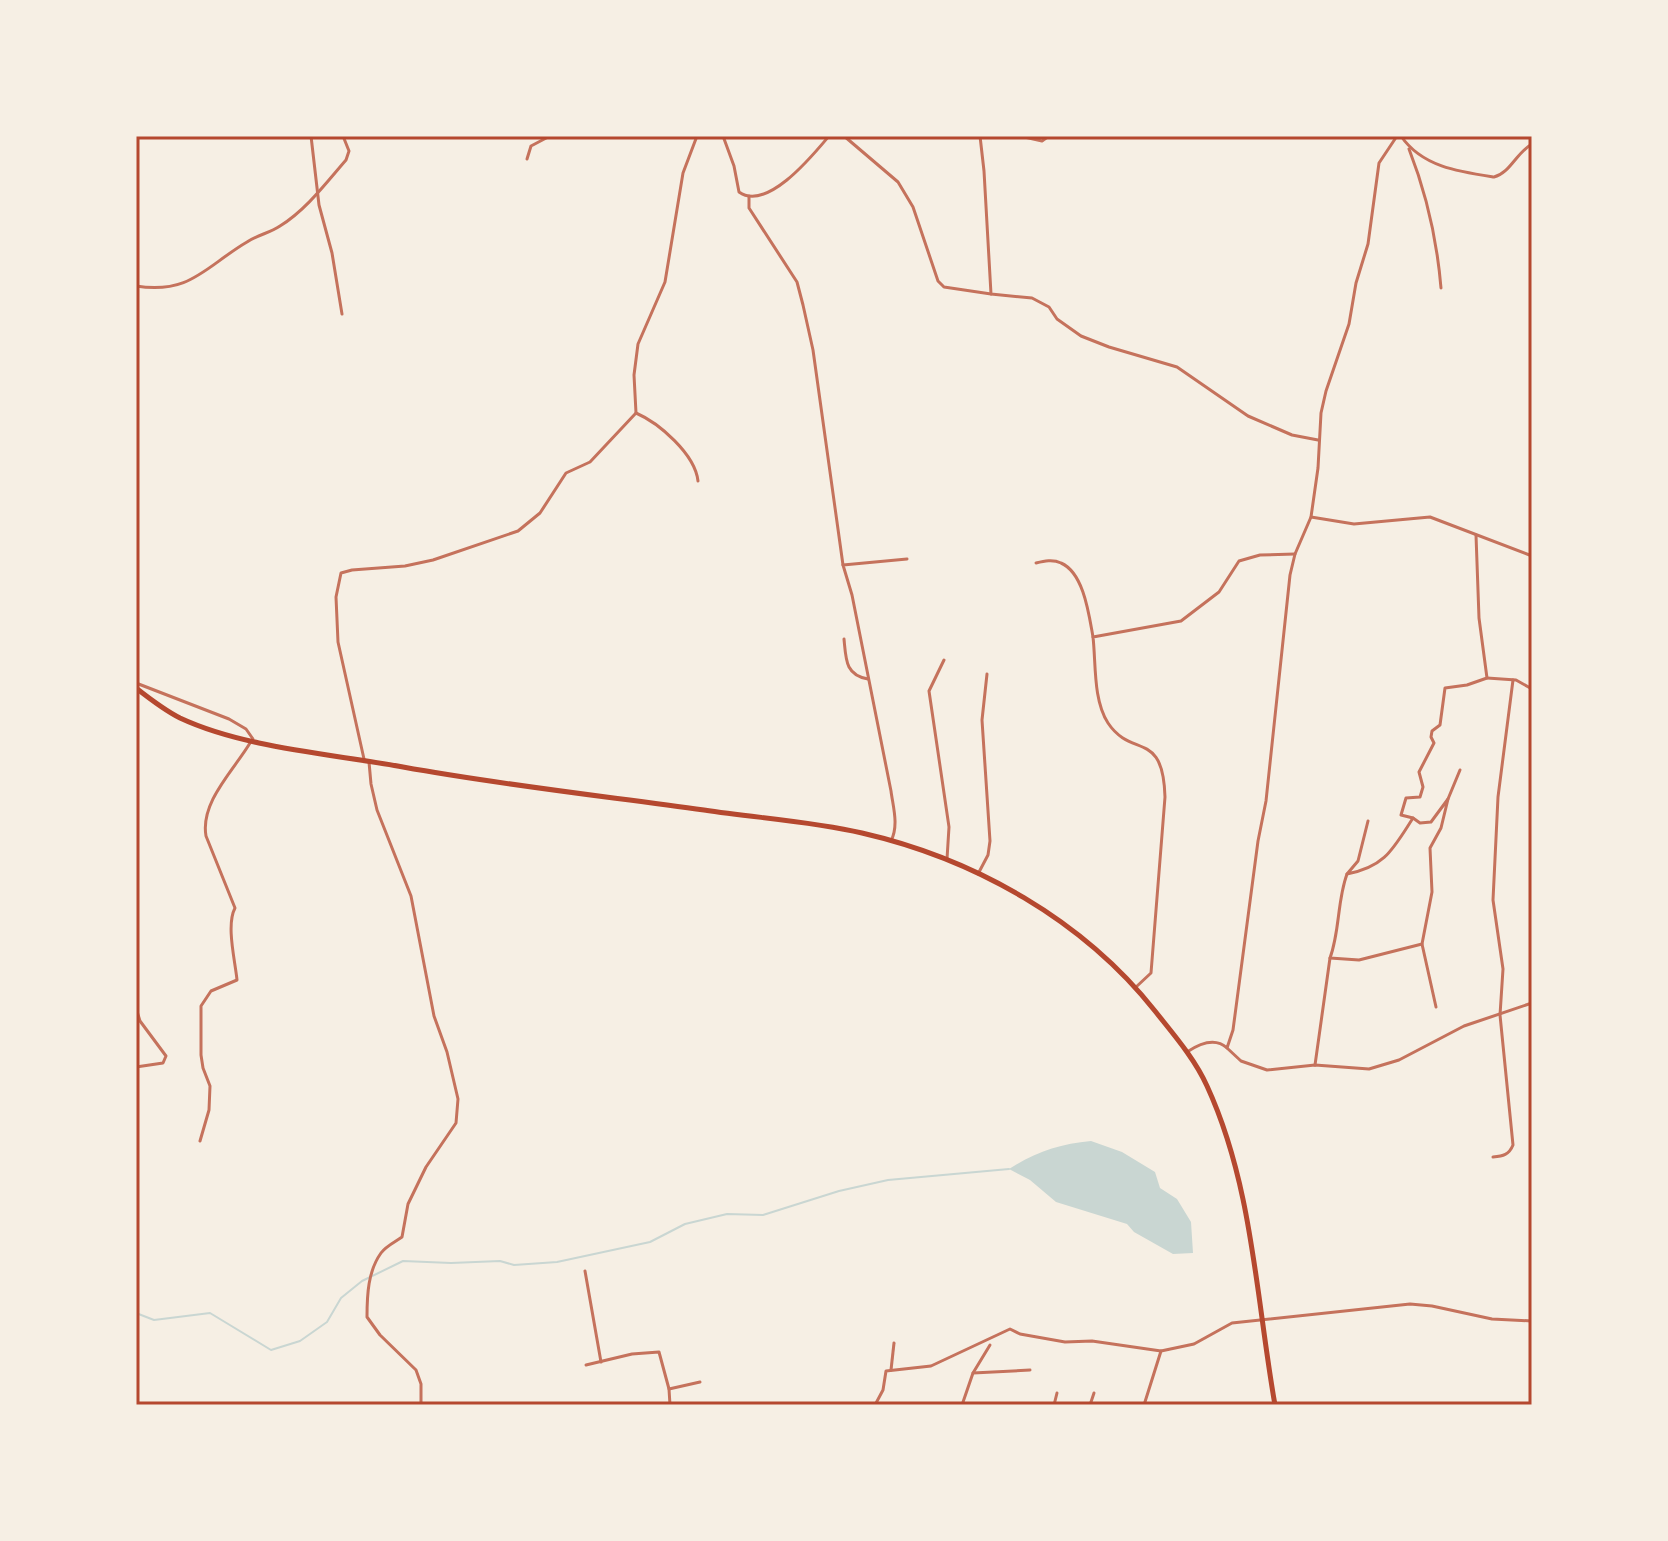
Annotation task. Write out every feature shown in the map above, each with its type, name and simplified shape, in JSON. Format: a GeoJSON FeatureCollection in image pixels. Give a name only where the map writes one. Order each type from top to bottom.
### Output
{"type":"FeatureCollection","features":[{"type":"Feature","properties":{"kind":"main road"},"geometry":{"type":"LineString","coordinates":[[136,686],[182,719],[253,740],[469,779],[860,832],[947,859],[1029,898],[1083,939],[1136,987],[1187,1052],[1207,1084],[1239,1178],[1275,1405]]}},
{"type":"Feature","properties":{"kind":"street"},"geometry":{"type":"LineString","coordinates":[[311,136],[321,216],[334,262],[342,314]]}},
{"type":"Feature","properties":{"kind":"street"},"geometry":{"type":"LineString","coordinates":[[136,286],[163,288],[201,276],[248,241],[281,226],[304,208],[348,156],[349,149],[343,136]]}},
{"type":"Feature","properties":{"kind":"street"},"geometry":{"type":"LineString","coordinates":[[527,159],[531,146],[550,136]]}},
{"type":"Feature","properties":{"kind":"street"},"geometry":{"type":"LineString","coordinates":[[421,1405],[419,1377],[367,1317],[367,1297],[381,1252],[402,1237],[408,1204],[426,1167],[456,1123],[458,1099],[447,1052],[434,1016],[411,896],[377,810],[338,642],[336,597],[339,575],[349,570],[405,566],[433,560],[518,531],[540,513],[566,473],[590,462],[636,413],[634,375],[638,344],[665,282],[683,173],[697,136]]}},
{"type":"Feature","properties":{"kind":"street"},"geometry":{"type":"LineString","coordinates":[[723,136],[739,192],[749,196],[781,185],[829,136]]}},
{"type":"Feature","properties":{"kind":"street"},"geometry":{"type":"LineString","coordinates":[[844,136],[898,182],[913,207],[938,281],[944,287],[1025,296],[1039,301],[1081,336],[1177,367],[1248,416],[1292,435],[1318,440]]}},
{"type":"Feature","properties":{"kind":"street"},"geometry":{"type":"LineString","coordinates":[[980,136],[991,294]]}},
{"type":"Feature","properties":{"kind":"street"},"geometry":{"type":"LineString","coordinates":[[1020,136],[1042,141],[1049,136]]}},
{"type":"Feature","properties":{"kind":"street"},"geometry":{"type":"LineString","coordinates":[[1227,1048],[1237,1008],[1243,940],[1266,801],[1283,628],[1295,554],[1311,517],[1326,391],[1347,333],[1356,283],[1371,230],[1379,163],[1399,136],[1428,162],[1494,177],[1504,174],[1517,155],[1532,144]]}},
{"type":"Feature","properties":{"kind":"street"},"geometry":{"type":"LineString","coordinates":[[1408,146],[1431,217],[1441,288]]}},
{"type":"Feature","properties":{"kind":"street"},"geometry":{"type":"LineString","coordinates":[[749,196],[749,208],[797,282],[813,350],[843,565],[852,595],[894,812],[894,836],[891,841]]}},
{"type":"Feature","properties":{"kind":"street"},"geometry":{"type":"LineString","coordinates":[[636,413],[656,423],[670,436],[691,461],[698,481]]}},
{"type":"Feature","properties":{"kind":"street"},"geometry":{"type":"LineString","coordinates":[[1311,517],[1354,524],[1430,517],[1532,556]]}},
{"type":"Feature","properties":{"kind":"street"},"geometry":{"type":"LineString","coordinates":[[1476,535],[1479,618],[1487,678]]}},
{"type":"Feature","properties":{"kind":"street"},"geometry":{"type":"LineString","coordinates":[[1093,637],[1181,621],[1219,592],[1239,561],[1260,555],[1295,554]]}},
{"type":"Feature","properties":{"kind":"street"},"geometry":{"type":"LineString","coordinates":[[843,565],[907,559]]}},
{"type":"Feature","properties":{"kind":"street"},"geometry":{"type":"LineString","coordinates":[[1036,563],[1051,560],[1061,563],[1076,576],[1093,637],[1100,696],[1109,723],[1119,733],[1150,750],[1162,767],[1165,782],[1151,973],[1136,987]]}},
{"type":"Feature","properties":{"kind":"street"},"geometry":{"type":"LineString","coordinates":[[844,639],[848,668],[860,678],[868,679]]}},
{"type":"Feature","properties":{"kind":"street"},"geometry":{"type":"LineString","coordinates":[[944,660],[929,691],[949,827],[947,859]]}},
{"type":"Feature","properties":{"kind":"street"},"geometry":{"type":"LineString","coordinates":[[978,874],[988,855],[990,841],[982,720],[987,674]]}},
{"type":"Feature","properties":{"kind":"street"},"geometry":{"type":"LineString","coordinates":[[1448,799],[1431,822],[1420,823],[1401,815],[1406,798],[1420,797],[1423,787],[1419,772],[1434,743],[1432,731],[1440,725],[1445,688],[1487,678],[1513,680],[1532,689]]}},
{"type":"Feature","properties":{"kind":"street"},"geometry":{"type":"LineString","coordinates":[[1493,1157],[1510,1152],[1513,1145],[1500,1015],[1503,969],[1493,900],[1498,797],[1513,680]]}},
{"type":"Feature","properties":{"kind":"street"},"geometry":{"type":"LineString","coordinates":[[136,686],[229,719],[246,729],[253,740],[222,783],[204,824],[235,908],[231,916],[231,935],[237,980],[211,991],[201,1006],[201,1055],[210,1086],[209,1110],[200,1141]]}},
{"type":"Feature","properties":{"kind":"street"},"geometry":{"type":"LineString","coordinates":[[1436,1007],[1422,944],[1432,892],[1430,848],[1441,828],[1460,770]]}},
{"type":"Feature","properties":{"kind":"street"},"geometry":{"type":"LineString","coordinates":[[1347,874],[1382,862],[1413,818]]}},
{"type":"Feature","properties":{"kind":"street"},"geometry":{"type":"LineString","coordinates":[[1315,1065],[1342,887],[1347,874],[1358,861],[1368,821]]}},
{"type":"Feature","properties":{"kind":"street"},"geometry":{"type":"LineString","coordinates":[[1330,958],[1359,960],[1422,944]]}},
{"type":"Feature","properties":{"kind":"street"},"geometry":{"type":"LineString","coordinates":[[1187,1052],[1206,1043],[1218,1042],[1241,1061],[1257,1068],[1280,1070],[1315,1065],[1369,1069],[1386,1065],[1464,1026],[1532,1003]]}},
{"type":"Feature","properties":{"kind":"street"},"geometry":{"type":"LineString","coordinates":[[136,1008],[140,1021],[166,1056],[163,1063],[136,1067]]}},
{"type":"Feature","properties":{"kind":"street"},"geometry":{"type":"LineString","coordinates":[[585,1271],[601,1362]]}},
{"type":"Feature","properties":{"kind":"street"},"geometry":{"type":"LineString","coordinates":[[875,1405],[883,1390],[886,1371],[931,1366],[1010,1329],[1020,1334],[1065,1342],[1092,1341],[1161,1351],[1194,1344],[1232,1323],[1410,1304],[1492,1319],[1532,1321]]}},
{"type":"Feature","properties":{"kind":"street"},"geometry":{"type":"LineString","coordinates":[[891,1370],[894,1343]]}},
{"type":"Feature","properties":{"kind":"street"},"geometry":{"type":"LineString","coordinates":[[962,1405],[973,1373],[990,1345]]}},
{"type":"Feature","properties":{"kind":"street"},"geometry":{"type":"LineString","coordinates":[[1144,1405],[1161,1351]]}},
{"type":"Feature","properties":{"kind":"street"},"geometry":{"type":"LineString","coordinates":[[586,1365],[632,1354],[659,1352],[670,1405]]}},
{"type":"Feature","properties":{"kind":"street"},"geometry":{"type":"LineString","coordinates":[[973,1373],[1030,1370]]}},
{"type":"Feature","properties":{"kind":"street"},"geometry":{"type":"LineString","coordinates":[[669,1389],[700,1382]]}},
{"type":"Feature","properties":{"kind":"street"},"geometry":{"type":"LineString","coordinates":[[1054,1405],[1057,1393]]}},
{"type":"Feature","properties":{"kind":"street"},"geometry":{"type":"LineString","coordinates":[[1090,1405],[1094,1393]]}},
{"type":"Feature","properties":{"kind":"shaded area"},"geometry":{"type":"Polygon","coordinates":[[[1091,1141],[1122,1152],[1155,1172],[1160,1188],[1177,1199],[1191,1222],[1193,1253],[1173,1254],[1134,1232],[1127,1224],[1056,1202],[1030,1180],[1009,1169],[1048,1150],[1091,1141]]]}},
{"type":"Feature","properties":{"kind":"waterway"},"geometry":{"type":"LineString","coordinates":[[136,1313],[154,1320],[210,1313],[271,1350],[300,1341],[327,1322],[341,1298],[362,1281],[403,1261],[500,1261],[514,1265],[557,1262],[650,1242],[685,1224],[727,1214],[763,1215],[839,1191],[888,1180],[1009,1169]]}}]}
